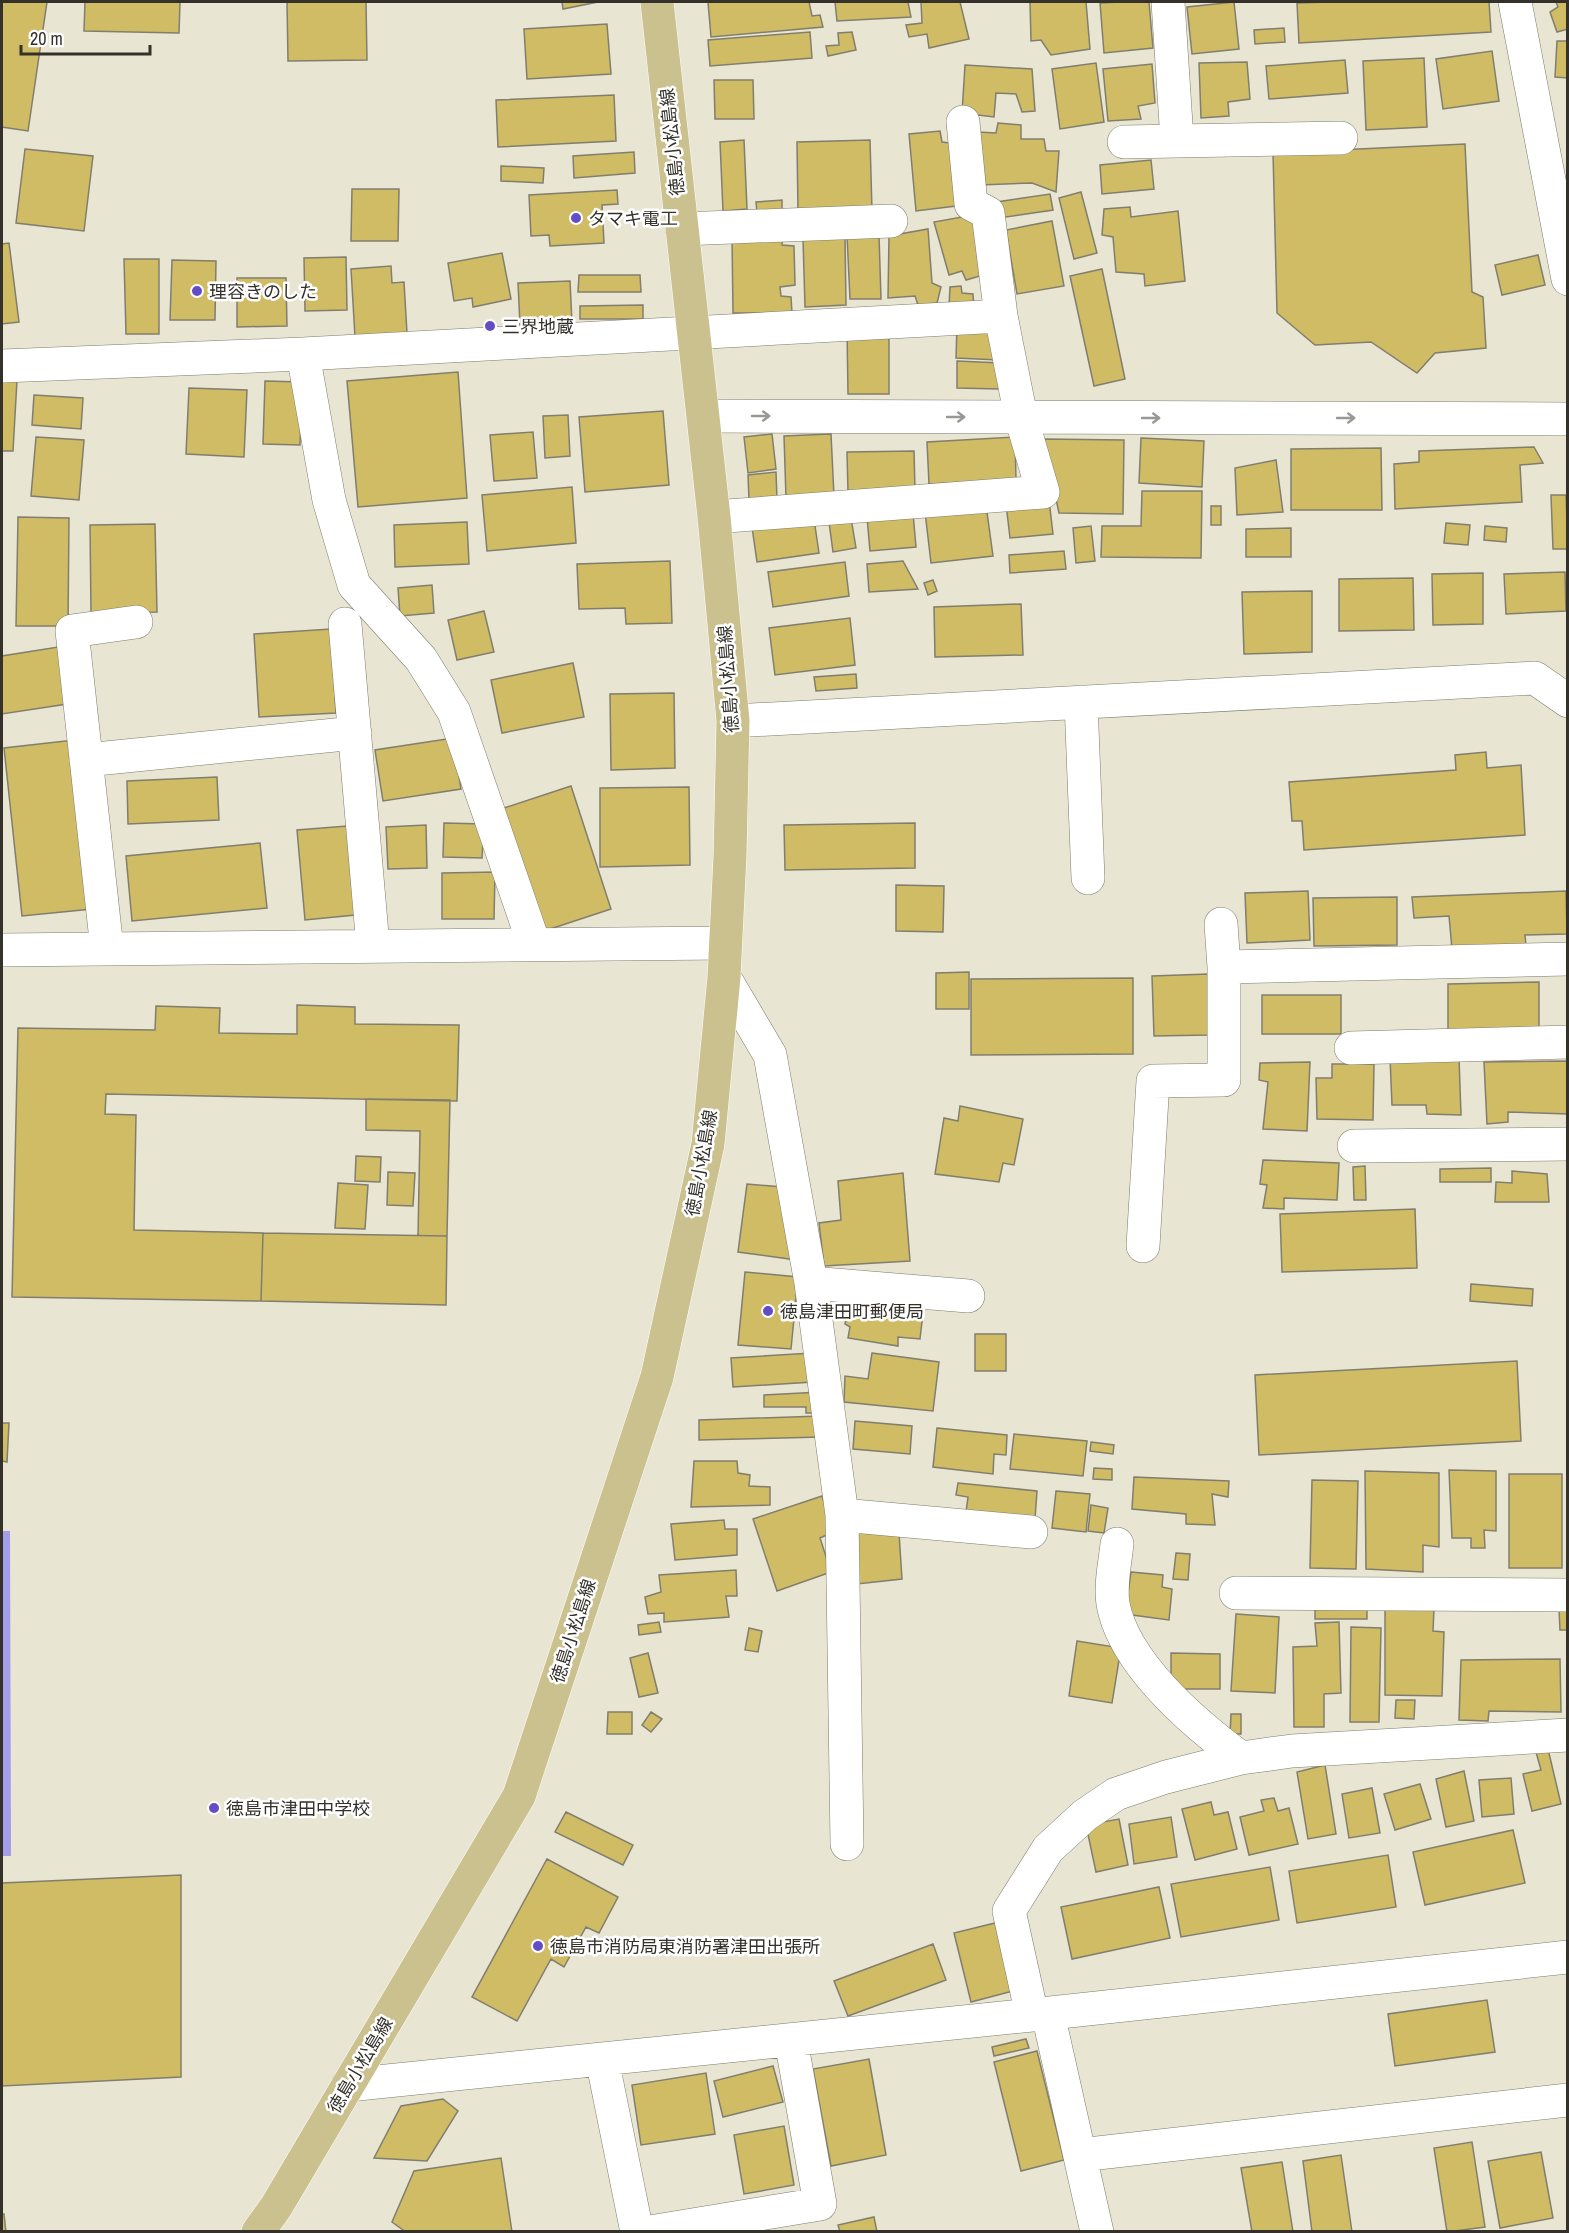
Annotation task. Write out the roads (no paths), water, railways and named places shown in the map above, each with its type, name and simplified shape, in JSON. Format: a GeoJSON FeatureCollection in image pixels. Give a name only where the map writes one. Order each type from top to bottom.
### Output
{"type":"FeatureCollection","features":[{"type":"Feature","properties":{"kind":"main road","name":"徳島小松島線"},"geometry":{"type":"LineString","coordinates":[[258,2232],[276,2207],[519,1796],[657,1377],[708,1144],[724,977],[733,721],[714,517],[657,2]]}},
{"type":"Feature","properties":{"kind":"street"},"geometry":{"type":"LineString","coordinates":[[1168,2],[1177,140]]}},
{"type":"Feature","properties":{"kind":"street"},"geometry":{"type":"LineString","coordinates":[[1515,2],[1568,279]]}},
{"type":"Feature","properties":{"kind":"street"},"geometry":{"type":"LineString","coordinates":[[714,517],[1043,492],[1021,417],[1001,316],[988,213],[971,204],[963,122]]}},
{"type":"Feature","properties":{"kind":"street"},"geometry":{"type":"LineString","coordinates":[[1124,142],[1341,138]]}},
{"type":"Feature","properties":{"kind":"street"},"geometry":{"type":"LineString","coordinates":[[682,229],[891,221]]}},
{"type":"Feature","properties":{"kind":"street"},"geometry":{"type":"LineString","coordinates":[[2,366],[303,354],[1001,316]]}},
{"type":"Feature","properties":{"kind":"street"},"geometry":{"type":"LineString","coordinates":[[303,354],[329,500],[354,585],[421,659],[454,712],[534,944]]}},
{"type":"Feature","properties":{"kind":"street"},"geometry":{"type":"LineString","coordinates":[[703,416],[1568,418]]}},
{"type":"Feature","properties":{"kind":"street"},"geometry":{"type":"LineString","coordinates":[[107,949],[72,631],[136,622]]}},
{"type":"Feature","properties":{"kind":"street"},"geometry":{"type":"LineString","coordinates":[[345,624],[373,946]]}},
{"type":"Feature","properties":{"kind":"street"},"geometry":{"type":"LineString","coordinates":[[733,721],[1535,678],[1568,701]]}},
{"type":"Feature","properties":{"kind":"street"},"geometry":{"type":"LineString","coordinates":[[1081,702],[1088,878]]}},
{"type":"Feature","properties":{"kind":"street"},"geometry":{"type":"LineString","coordinates":[[86,760],[355,733]]}},
{"type":"Feature","properties":{"kind":"street"},"geometry":{"type":"LineString","coordinates":[[1143,1246],[1153,1081],[1224,1080],[1224,967],[1221,924]]}},
{"type":"Feature","properties":{"kind":"street"},"geometry":{"type":"LineString","coordinates":[[2,950],[726,943]]}},
{"type":"Feature","properties":{"kind":"street"},"geometry":{"type":"LineString","coordinates":[[1224,967],[1568,959]]}},
{"type":"Feature","properties":{"kind":"street"},"geometry":{"type":"LineString","coordinates":[[724,977],[770,1055],[811,1283],[842,1515],[847,1844]]}},
{"type":"Feature","properties":{"kind":"street"},"geometry":{"type":"LineString","coordinates":[[1351,1048],[1568,1042]]}},
{"type":"Feature","properties":{"kind":"street"},"geometry":{"type":"LineString","coordinates":[[1354,1146],[1568,1144]]}},
{"type":"Feature","properties":{"kind":"street"},"geometry":{"type":"LineString","coordinates":[[811,1283],[968,1296]]}},
{"type":"Feature","properties":{"kind":"street"},"geometry":{"type":"LineString","coordinates":[[842,1515],[1030,1532]]}},
{"type":"Feature","properties":{"kind":"street"},"geometry":{"type":"LineString","coordinates":[[1117,1544],[1112,1593],[1114,1606],[1120,1626],[1136,1656],[1170,1699],[1241,1758]]}},
{"type":"Feature","properties":{"kind":"street"},"geometry":{"type":"LineString","coordinates":[[1236,1593],[1568,1595]]}},
{"type":"Feature","properties":{"kind":"street"},"geometry":{"type":"LineString","coordinates":[[1097,2232],[1080,2155],[1009,1911],[1048,1849],[1085,1815],[1116,1794],[1166,1777],[1241,1758],[1292,1751],[1568,1735]]}},
{"type":"Feature","properties":{"kind":"street"},"geometry":{"type":"LineString","coordinates":[[348,2085],[1040,2015],[1568,1958]]}},
{"type":"Feature","properties":{"kind":"street"},"geometry":{"type":"LineString","coordinates":[[650,2232],[820,2204],[791,2040]]}},
{"type":"Feature","properties":{"kind":"street"},"geometry":{"type":"LineString","coordinates":[[602,2059],[636,2232]]}},
{"type":"Feature","properties":{"kind":"street"},"geometry":{"type":"LineString","coordinates":[[1080,2155],[1568,2100]]}},
{"type":"Feature","properties":{"kind":"place","name":"タマキ電工"},"geometry":{"type":"Point","coordinates":[576,218]}},
{"type":"Feature","properties":{"kind":"place","name":"理容きのした"},"geometry":{"type":"Point","coordinates":[197,291]}},
{"type":"Feature","properties":{"kind":"place","name":"三界地蔵"},"geometry":{"type":"Point","coordinates":[490,326]}},
{"type":"Feature","properties":{"kind":"place","name":"徳島津田町郵便局"},"geometry":{"type":"Point","coordinates":[768,1311]}},
{"type":"Feature","properties":{"kind":"place","name":"徳島市津田中学校"},"geometry":{"type":"Point","coordinates":[214,1808]}},
{"type":"Feature","properties":{"kind":"place","name":"徳島市消防局東消防署津田出張所"},"geometry":{"type":"Point","coordinates":[538,1946]}}]}
